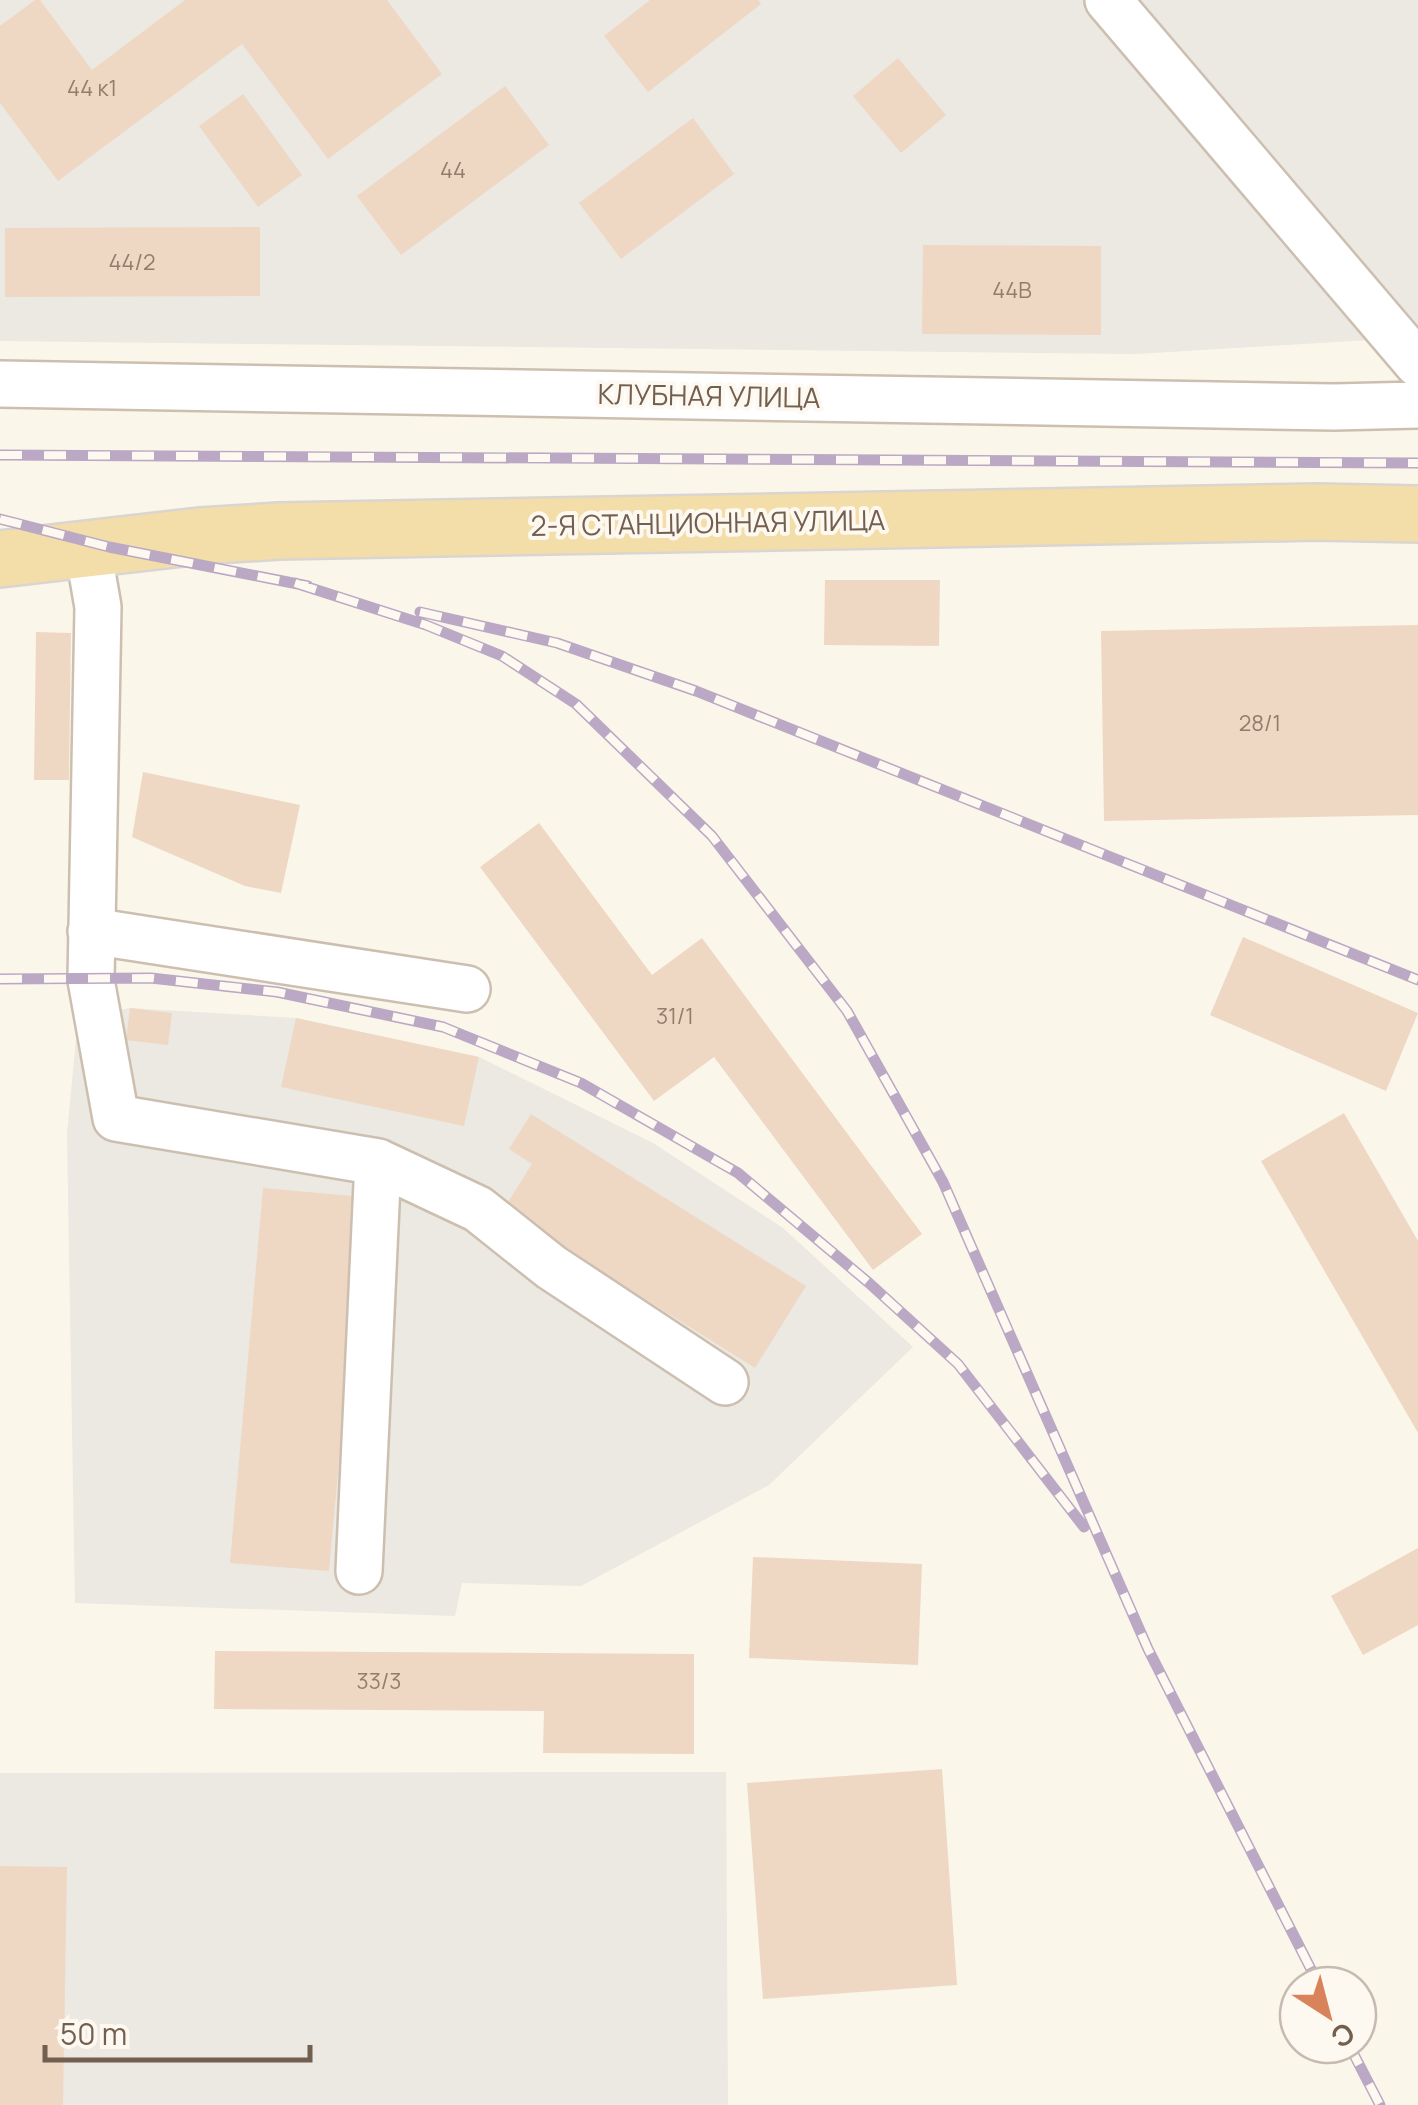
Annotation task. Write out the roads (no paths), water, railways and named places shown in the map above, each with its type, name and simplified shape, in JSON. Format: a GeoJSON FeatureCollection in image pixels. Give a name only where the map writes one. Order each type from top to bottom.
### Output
{"type":"FeatureCollection","features":[{"type":"Feature","properties":{"kind":"main road","name":"2-Я СТАНЦИОННАЯ УЛИЦА"},"geometry":{"type":"LineString","coordinates":[[0,559],[278,531],[1318,512],[1418,514]]}},
{"type":"Feature","properties":{"kind":"street"},"geometry":{"type":"LineString","coordinates":[[1108,0],[1418,364]]}},
{"type":"Feature","properties":{"kind":"street","name":"КЛУБНАЯ УЛИЦА"},"geometry":{"type":"LineString","coordinates":[[0,384],[1334,407],[1418,405]]}},
{"type":"Feature","properties":{"kind":"street"},"geometry":{"type":"LineString","coordinates":[[88,549],[98,607],[92,980],[116,1118],[378,1162],[478,1209],[552,1267],[726,1382]]}},
{"type":"Feature","properties":{"kind":"street"},"geometry":{"type":"LineString","coordinates":[[92,931],[467,989]]}},
{"type":"Feature","properties":{"kind":"street"},"geometry":{"type":"LineString","coordinates":[[359,1571],[378,1162]]}},
{"type":"Feature","properties":{"kind":"railway"},"geometry":{"type":"LineString","coordinates":[[0,455],[1418,463]]}},
{"type":"Feature","properties":{"kind":"railway"},"geometry":{"type":"LineString","coordinates":[[0,519],[109,547],[308,586]]}},
{"type":"Feature","properties":{"kind":"railway"},"geometry":{"type":"LineString","coordinates":[[295,583],[426,625],[502,656],[576,704],[712,836],[847,1011],[943,1182],[1148,1649],[1309,1965]]}},
{"type":"Feature","properties":{"kind":"railway"},"geometry":{"type":"LineString","coordinates":[[420,612],[557,643],[696,691],[1418,980]]}},
{"type":"Feature","properties":{"kind":"railway"},"geometry":{"type":"LineString","coordinates":[[0,979],[151,978],[277,992],[443,1027],[581,1083],[738,1173],[869,1283],[958,1364],[1084,1527]]}},
{"type":"Feature","properties":{"kind":"railway"},"geometry":{"type":"LineString","coordinates":[[1359,2065],[1380,2105]]}}]}
